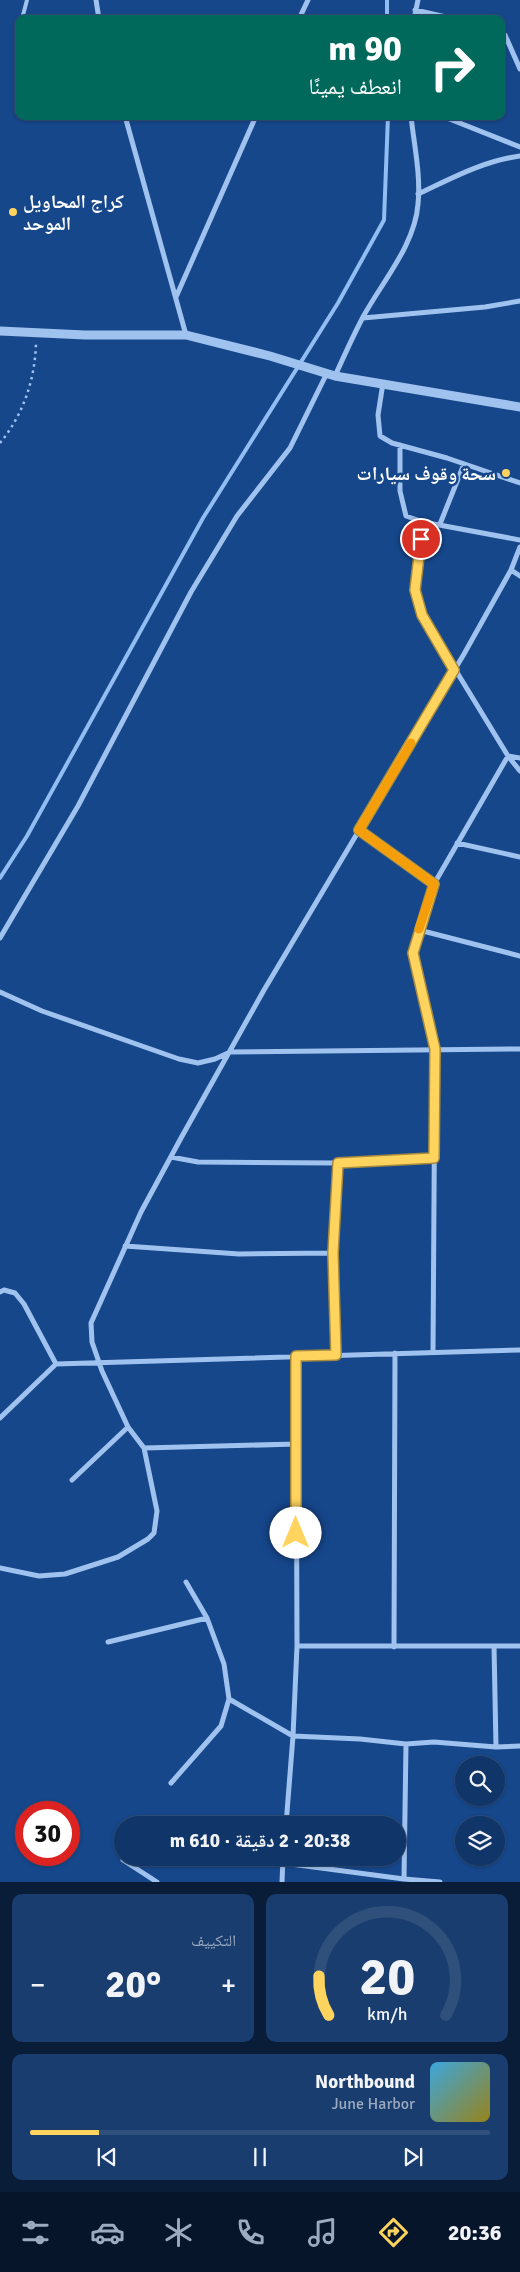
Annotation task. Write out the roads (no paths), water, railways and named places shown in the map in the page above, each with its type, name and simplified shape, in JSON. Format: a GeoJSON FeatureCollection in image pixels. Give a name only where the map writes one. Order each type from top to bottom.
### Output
{"type":"FeatureCollection","features":[{"type":"Feature","properties":{"kind":"street"},"geometry":{"type":"LineString","coordinates":[[96,0],[98,15]]}},
{"type":"Feature","properties":{"kind":"street"},"geometry":{"type":"LineString","coordinates":[[301,15],[308,0]]}},
{"type":"Feature","properties":{"kind":"street"},"geometry":{"type":"LineString","coordinates":[[414,15],[418,0]]}},
{"type":"Feature","properties":{"kind":"street"},"geometry":{"type":"LineString","coordinates":[[415,10],[437,15]]}},
{"type":"Feature","properties":{"kind":"street"},"geometry":{"type":"LineString","coordinates":[[505,35],[520,69]]}},
{"type":"Feature","properties":{"kind":"street"},"geometry":{"type":"LineString","coordinates":[[126,120],[186,335]]}},
{"type":"Feature","properties":{"kind":"street"},"geometry":{"type":"LineString","coordinates":[[176,298],[254,120]]}},
{"type":"Feature","properties":{"kind":"street"},"geometry":{"type":"LineString","coordinates":[[0,938],[78,806],[191,592],[237,516],[290,448],[403,248],[414,226],[418,194],[411,120]]}},
{"type":"Feature","properties":{"kind":"street"},"geometry":{"type":"LineString","coordinates":[[452,120],[520,147]]}},
{"type":"Feature","properties":{"kind":"street"},"geometry":{"type":"LineString","coordinates":[[418,194],[476,166],[520,156]]}},
{"type":"Feature","properties":{"kind":"street"},"geometry":{"type":"LineString","coordinates":[[362,318],[485,307],[520,301]]}},
{"type":"Feature","properties":{"kind":"street"},"geometry":{"type":"LineString","coordinates":[[0,330],[85,335],[186,335],[331,375],[520,408]]}},
{"type":"Feature","properties":{"kind":"street"},"geometry":{"type":"LineString","coordinates":[[383,384],[378,415],[380,436],[400,445],[520,483]]}},
{"type":"Feature","properties":{"kind":"street"},"geometry":{"type":"LineString","coordinates":[[400,445],[400,491],[406,516],[423,522],[520,540]]}},
{"type":"Feature","properties":{"kind":"street"},"geometry":{"type":"LineString","coordinates":[[440,524],[464,464]]}},
{"type":"Feature","properties":{"kind":"street"},"geometry":{"type":"LineString","coordinates":[[423,522],[415,590],[422,615],[508,756],[520,771]]}},
{"type":"Feature","properties":{"kind":"street"},"geometry":{"type":"LineString","coordinates":[[0,1568],[40,1576],[65,1574],[118,1556],[148,1540],[154,1533],[157,1511],[144,1448],[128,1427],[99,1362],[92,1342],[91,1323],[125,1246],[171,1156],[359,830],[454,670],[511,570],[520,547]]}},
{"type":"Feature","properties":{"kind":"street"},"geometry":{"type":"LineString","coordinates":[[511,570],[520,576]]}},
{"type":"Feature","properties":{"kind":"street"},"geometry":{"type":"LineString","coordinates":[[508,756],[520,758]]}},
{"type":"Feature","properties":{"kind":"street"},"geometry":{"type":"LineString","coordinates":[[433,1352],[435,1049],[413,953],[434,884],[508,756]]}},
{"type":"Feature","properties":{"kind":"street"},"geometry":{"type":"LineString","coordinates":[[359,830],[434,884]]}},
{"type":"Feature","properties":{"kind":"street"},"geometry":{"type":"LineString","coordinates":[[457,843],[520,857]]}},
{"type":"Feature","properties":{"kind":"street"},"geometry":{"type":"LineString","coordinates":[[419,930],[520,956]]}},
{"type":"Feature","properties":{"kind":"street"},"geometry":{"type":"LineString","coordinates":[[0,992],[42,1011],[179,1059],[198,1062],[215,1059],[230,1052],[520,1049]]}},
{"type":"Feature","properties":{"kind":"street"},"geometry":{"type":"LineString","coordinates":[[171,1156],[198,1162],[338,1163],[434,1158]]}},
{"type":"Feature","properties":{"kind":"street"},"geometry":{"type":"LineString","coordinates":[[336,1355],[333,1253],[338,1163]]}},
{"type":"Feature","properties":{"kind":"street"},"geometry":{"type":"LineString","coordinates":[[125,1246],[239,1254],[333,1253]]}},
{"type":"Feature","properties":{"kind":"street"},"geometry":{"type":"LineString","coordinates":[[0,1292],[4,1290],[15,1293],[24,1304],[56,1364]]}},
{"type":"Feature","properties":{"kind":"street"},"geometry":{"type":"LineString","coordinates":[[0,1418],[56,1364],[520,1350]]}},
{"type":"Feature","properties":{"kind":"street"},"geometry":{"type":"LineString","coordinates":[[394,1647],[395,1353]]}},
{"type":"Feature","properties":{"kind":"street"},"geometry":{"type":"LineString","coordinates":[[287,1816],[297,1646],[296,1356]]}},
{"type":"Feature","properties":{"kind":"street"},"geometry":{"type":"LineString","coordinates":[[72,1480],[128,1427]]}},
{"type":"Feature","properties":{"kind":"street"},"geometry":{"type":"LineString","coordinates":[[144,1448],[297,1444]]}},
{"type":"Feature","properties":{"kind":"street"},"geometry":{"type":"LineString","coordinates":[[171,1783],[221,1726],[229,1699],[224,1664],[207,1618],[186,1582]]}},
{"type":"Feature","properties":{"kind":"street"},"geometry":{"type":"LineString","coordinates":[[108,1642],[207,1618]]}},
{"type":"Feature","properties":{"kind":"street"},"geometry":{"type":"LineString","coordinates":[[297,1646],[520,1646]]}},
{"type":"Feature","properties":{"kind":"street"},"geometry":{"type":"LineString","coordinates":[[494,1646],[496,1747]]}},
{"type":"Feature","properties":{"kind":"street"},"geometry":{"type":"LineString","coordinates":[[229,1699],[293,1736],[360,1739],[406,1744],[434,1742],[496,1747],[520,1746]]}},
{"type":"Feature","properties":{"kind":"street"},"geometry":{"type":"LineString","coordinates":[[404,1880],[406,1744]]}},
{"type":"Feature","properties":{"kind":"street"},"geometry":{"type":"LineString","coordinates":[[133,1866],[158,1882]]}},
{"type":"Feature","properties":{"kind":"street"},"geometry":{"type":"LineString","coordinates":[[282,1882],[283,1866]]}},
{"type":"Feature","properties":{"kind":"street"},"geometry":{"type":"LineString","coordinates":[[319,1866],[404,1880],[440,1882]]}},
{"type":"Feature","properties":{"kind":"lane"},"geometry":{"type":"LineString","coordinates":[[23,15],[27,0]]}},
{"type":"Feature","properties":{"kind":"waterway"},"geometry":{"type":"LineString","coordinates":[[387,0],[387,15]]}},
{"type":"Feature","properties":{"kind":"waterway"},"geometry":{"type":"LineString","coordinates":[[0,878],[27,836],[203,518],[338,303],[384,220],[388,120]]}},
{"type":"Feature","properties":{"kind":"place","name":"كراج المحاويل الموحد"},"geometry":{"type":"Point","coordinates":[13,212]}},
{"type":"Feature","properties":{"kind":"place","name":"سحة وقوف سيارات"},"geometry":{"type":"Point","coordinates":[506,473]}}]}
